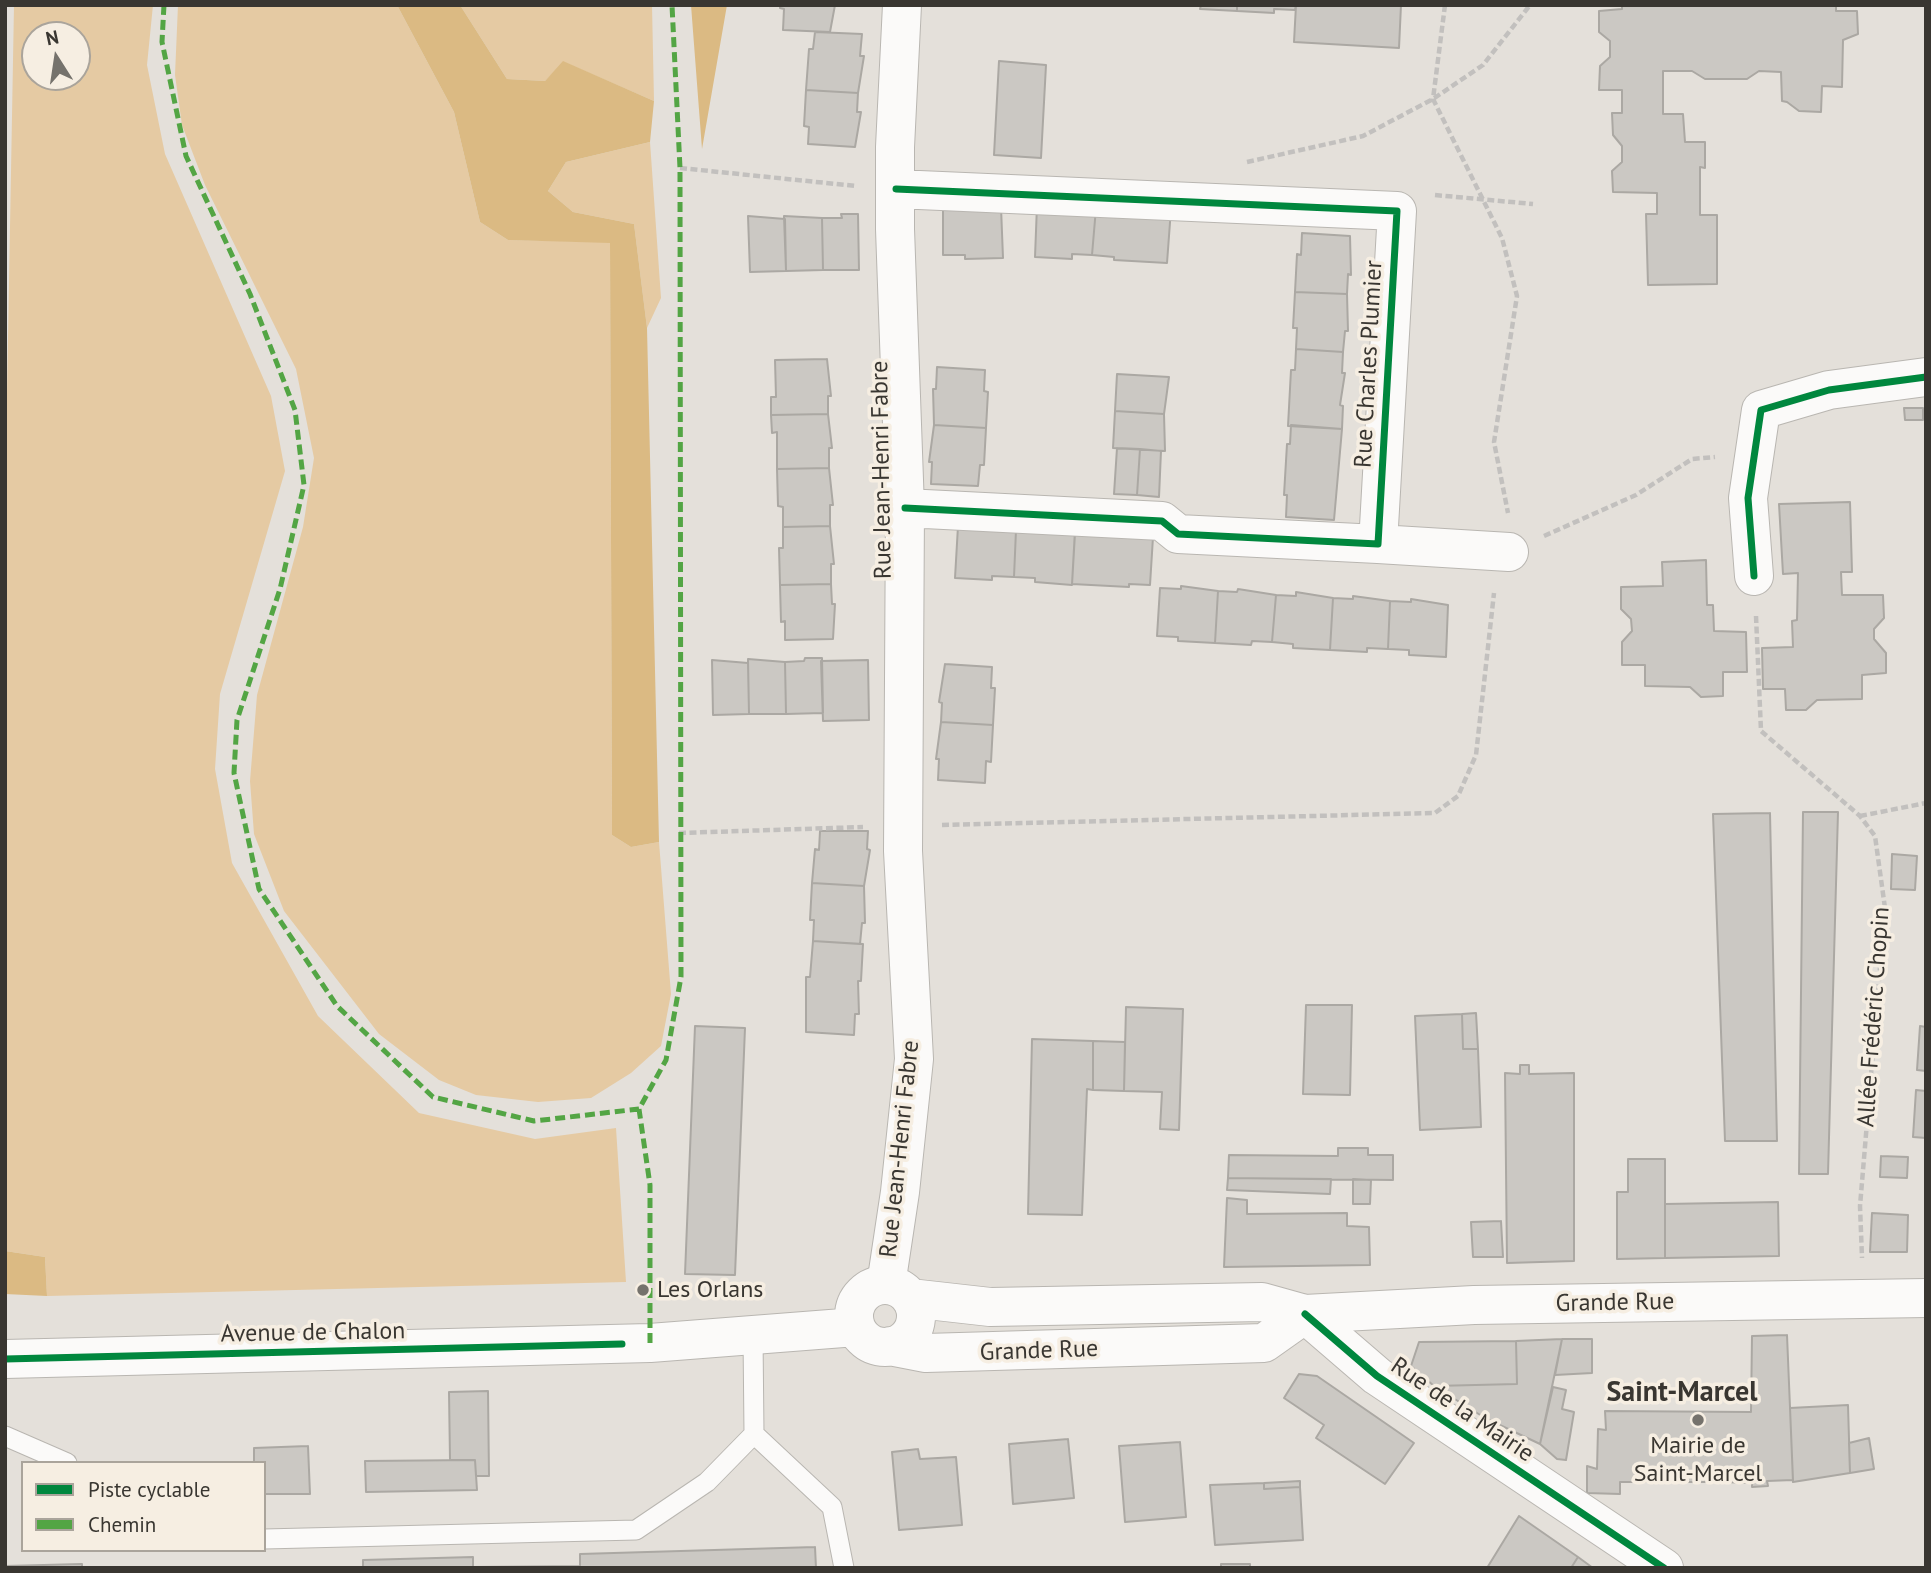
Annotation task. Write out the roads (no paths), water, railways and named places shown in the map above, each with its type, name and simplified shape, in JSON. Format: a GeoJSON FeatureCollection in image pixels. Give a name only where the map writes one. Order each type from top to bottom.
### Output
{"type":"FeatureCollection","features":[{"type":"Feature","properties":{"kind":"street","name":"Rue Jean-Henri Fabre"},"geometry":{"type":"LineString","coordinates":[[898,1292],[900,1192],[914,1059],[903,826],[905,508],[896,189],[902,5]]}},
{"type":"Feature","properties":{"kind":"street","name":"Rue Charles Plumier"},"geometry":{"type":"LineString","coordinates":[[896,189],[1397,211],[1378,544]]}},
{"type":"Feature","properties":{"kind":"street"},"geometry":{"type":"LineString","coordinates":[[1754,576],[1748,498],[1761,410],[1829,390],[1926,377]]}},
{"type":"Feature","properties":{"kind":"street"},"geometry":{"type":"LineString","coordinates":[[905,508],[1162,521],[1178,534],[1510,552]]}},
{"type":"Feature","properties":{"kind":"street"},"geometry":{"type":"LineString","coordinates":[[867,1291],[898,1292],[916,1316],[909,1336],[890,1346],[870,1343],[856,1327],[854,1317],[860,1298],[867,1291]]}},
{"type":"Feature","properties":{"kind":"street","name":"Grande Rue"},"geometry":{"type":"LineString","coordinates":[[898,1292],[989,1307],[1262,1302],[1305,1314],[1512,1304],[1926,1298]]}},
{"type":"Feature","properties":{"kind":"street","name":"Grande Rue"},"geometry":{"type":"LineString","coordinates":[[890,1346],[926,1353],[1264,1343],[1305,1314]]}},
{"type":"Feature","properties":{"kind":"street","name":"Rue de la Mairie"},"geometry":{"type":"LineString","coordinates":[[1305,1314],[1377,1376],[1664,1568]]}},
{"type":"Feature","properties":{"kind":"street","name":"Avenue de Chalon"},"geometry":{"type":"LineString","coordinates":[[5,1359],[521,1348],[753,1336],[856,1327]]}},
{"type":"Feature","properties":{"kind":"lane"},"geometry":{"type":"LineString","coordinates":[[266,1539],[636,1530],[707,1482],[754,1434],[753,1336]]}},
{"type":"Feature","properties":{"kind":"lane"},"geometry":{"type":"LineString","coordinates":[[754,1434],[832,1507],[844,1568]]}},
{"type":"Feature","properties":{"kind":"lane"},"geometry":{"type":"LineString","coordinates":[[5,1436],[62,1461]]}},
{"type":"Feature","properties":{"kind":"place","name":"Les Orlans"},"geometry":{"type":"Point","coordinates":[643,1290]}},
{"type":"Feature","properties":{"kind":"place","name":"Mairie de Saint-Marcel"},"geometry":{"type":"Point","coordinates":[1698,1420]}},
{"type":"Feature","properties":{"kind":"district","name":"Saint-Marcel"},"geometry":{"type":"Point","coordinates":[1682,1393]}}]}
